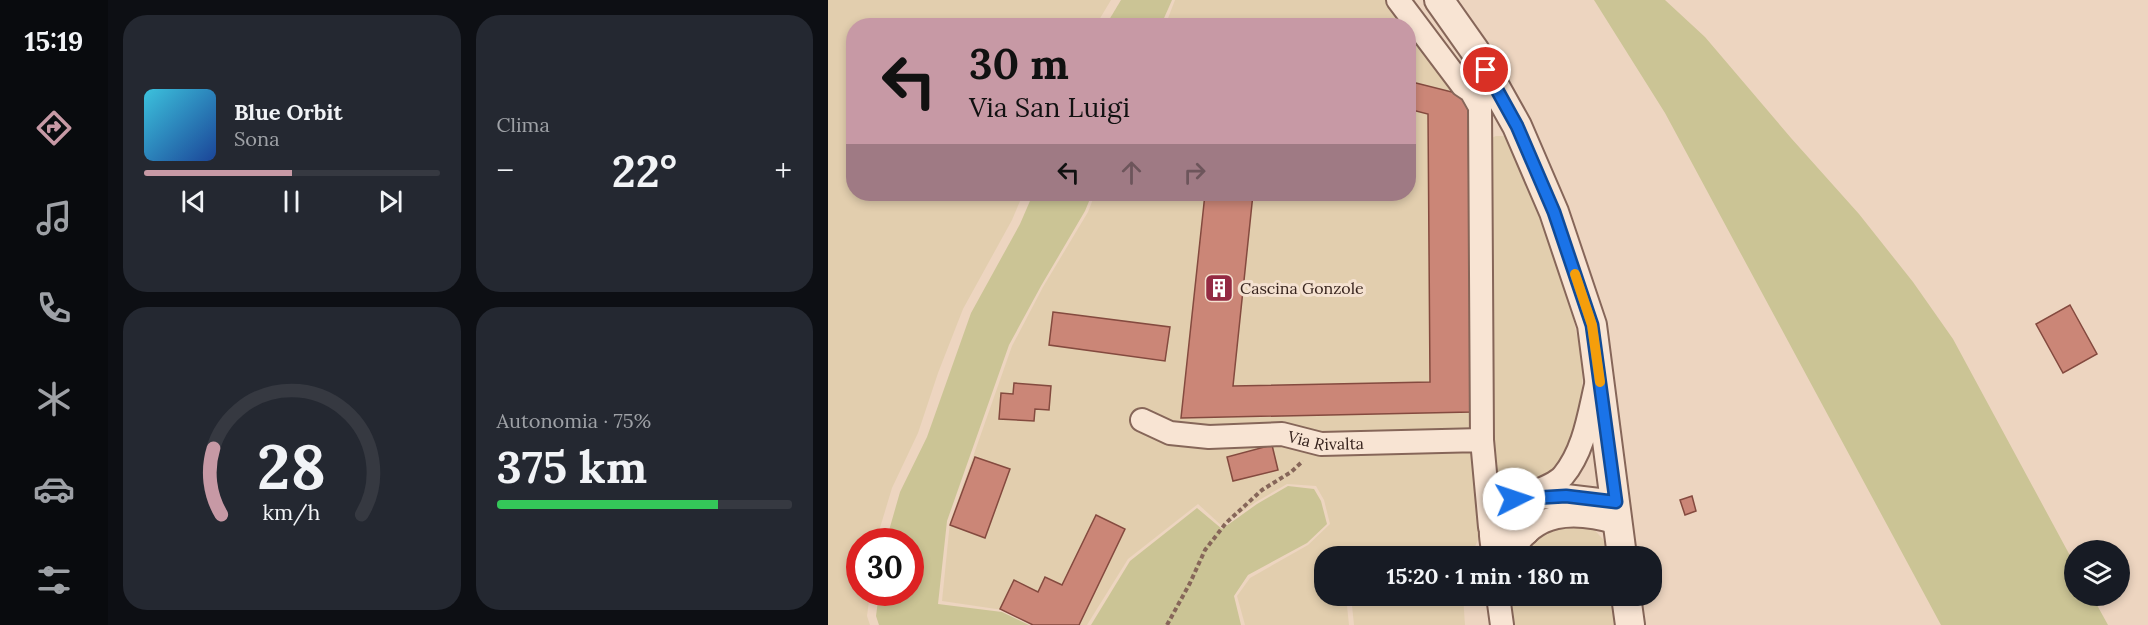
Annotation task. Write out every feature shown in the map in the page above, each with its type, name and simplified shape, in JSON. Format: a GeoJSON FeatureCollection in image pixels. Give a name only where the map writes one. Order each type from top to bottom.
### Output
{"type":"FeatureCollection","features":[{"type":"Feature","properties":{"kind":"street"},"geometry":{"type":"LineString","coordinates":[[1398,0],[1412,18]]}},
{"type":"Feature","properties":{"kind":"street"},"geometry":{"type":"LineString","coordinates":[[1439,0],[1475,51],[1517,126],[1554,212],[1592,325],[1621,546]]}},
{"type":"Feature","properties":{"kind":"street"},"geometry":{"type":"LineString","coordinates":[[1416,24],[1462,85],[1471,91],[1480,106],[1482,440],[1493,546]]}},
{"type":"Feature","properties":{"kind":"street"},"geometry":{"type":"LineString","coordinates":[[1490,527],[1500,510],[1514,499],[1554,484],[1563,476],[1582,440],[1599,375]]}},
{"type":"Feature","properties":{"kind":"street","name":"Via Rivalta"},"geometry":{"type":"LineString","coordinates":[[1142,420],[1170,433],[1209,437],[1282,434],[1321,444],[1482,440]]}},
{"type":"Feature","properties":{"kind":"street"},"geometry":{"type":"LineString","coordinates":[[1484,470],[1494,489],[1514,499],[1566,496],[1617,512]]}},
{"type":"Feature","properties":{"kind":"street"},"geometry":{"type":"LineString","coordinates":[[1517,546],[1527,533],[1538,525],[1575,514],[1598,517],[1617,512]]}},
{"type":"Feature","properties":{"kind":"street"},"geometry":{"type":"LineString","coordinates":[[1490,527],[1503,536],[1527,533]]}},
{"type":"Feature","properties":{"kind":"street"},"geometry":{"type":"LineString","coordinates":[[1499,606],[1502,625]]}},
{"type":"Feature","properties":{"kind":"street"},"geometry":{"type":"LineString","coordinates":[[1627,606],[1630,625]]}},
{"type":"Feature","properties":{"kind":"path"},"geometry":{"type":"LineString","coordinates":[[1167,625],[1205,550],[1227,523],[1262,490],[1291,472],[1321,444]]}},
{"type":"Feature","properties":{"kind":"shaded area"},"geometry":{"type":"Polygon","coordinates":[[[828,0],[1111,0],[1100,18],[846,18],[846,201],[1020,201],[963,309],[918,433],[892,488],[880,528],[846,528],[846,606],[868,606],[867,616],[870,625],[828,625],[828,0]]]}},
{"type":"Feature","properties":{"kind":"shaded area"},"geometry":{"type":"Polygon","coordinates":[[[1121,0],[1172,0],[1164,18],[1110,18],[1121,0]]]}},
{"type":"Feature","properties":{"kind":"shaded area"},"geometry":{"type":"Polygon","coordinates":[[[1175,0],[1389,0],[1401,18],[1168,18],[1175,0]]]}},
{"type":"Feature","properties":{"kind":"shaded area"},"geometry":{"type":"Polygon","coordinates":[[[1594,0],[1665,0],[1705,37],[1859,214],[1913,282],[1953,339],[2064,544],[2064,606],[2098,606],[2108,625],[1941,625],[1665,113],[1594,0]]]}},
{"type":"Feature","properties":{"kind":"shaded area","name":"Cascina Gonzole"},"geometry":{"type":"Polygon","coordinates":[[[1416,34],[1478,87],[1483,528],[1475,546],[1314,546],[1314,606],[1347,606],[1349,625],[1245,625],[1237,596],[1250,578],[1308,545],[1330,524],[1324,500],[1316,486],[1287,484],[1222,526],[1198,504],[1128,559],[1087,625],[1036,625],[1003,610],[942,601],[950,522],[1012,346],[1092,201],[1416,201],[1416,34]]]}},
{"type":"Feature","properties":{"kind":"shaded area"},"geometry":{"type":"Polygon","coordinates":[[[1496,136],[1504,136],[1513,150],[1550,240],[1572,313],[1583,362],[1581,420],[1574,444],[1551,476],[1535,484],[1509,483],[1497,477],[1492,470],[1487,140],[1496,136]]]}},
{"type":"Feature","properties":{"kind":"shaded area"},"geometry":{"type":"Polygon","coordinates":[[[1030,201],[1089,201],[1009,345],[947,521],[938,604],[1002,612],[1029,625],[879,625],[876,616],[877,606],[924,606],[924,528],[890,528],[900,492],[927,437],[971,313],[1020,224],[1030,201]]]}},
{"type":"Feature","properties":{"kind":"shaded area"},"geometry":{"type":"Polygon","coordinates":[[[1288,486],[1314,489],[1321,501],[1327,524],[1307,543],[1248,575],[1234,596],[1241,625],[1091,625],[1130,561],[1197,508],[1222,529],[1257,504],[1288,486]]]}},
{"type":"Feature","properties":{"kind":"shaded area"},"geometry":{"type":"Polygon","coordinates":[[[1591,526],[1609,546],[1529,546],[1547,530],[1591,526]]]}},
{"type":"Feature","properties":{"kind":"shaded area"},"geometry":{"type":"Polygon","coordinates":[[[1352,606],[1464,606],[1465,625],[1354,625],[1352,606]]]}},
{"type":"Feature","properties":{"kind":"shaded area"},"geometry":{"type":"Polygon","coordinates":[[[1509,606],[1616,606],[1618,625],[1510,625],[1509,606]]]}},
{"type":"Feature","properties":{"kind":"building","name":"Cascina Gonzole"},"geometry":{"type":"Polygon","coordinates":[[[1416,83],[1468,96],[1471,412],[1181,418],[1204,201],[1252,201],[1233,386],[1430,382],[1428,114],[1416,111],[1416,83]]]}},
{"type":"Feature","properties":{"kind":"building"},"geometry":{"type":"Polygon","coordinates":[[[2070,305],[2097,354],[2063,373],[2036,324],[2070,305]]]}},
{"type":"Feature","properties":{"kind":"building"},"geometry":{"type":"Polygon","coordinates":[[[1053,312],[1170,327],[1165,361],[1049,345],[1053,312]]]}},
{"type":"Feature","properties":{"kind":"building"},"geometry":{"type":"Polygon","coordinates":[[[1014,383],[1051,386],[1049,410],[1035,409],[1034,421],[999,419],[1001,393],[1013,394],[1014,383]]]}},
{"type":"Feature","properties":{"kind":"building"},"geometry":{"type":"Polygon","coordinates":[[[1272,445],[1278,470],[1233,481],[1227,457],[1272,445]]]}},
{"type":"Feature","properties":{"kind":"building"},"geometry":{"type":"Polygon","coordinates":[[[975,457],[1010,469],[985,538],[950,525],[975,457]]]}},
{"type":"Feature","properties":{"kind":"building"},"geometry":{"type":"Polygon","coordinates":[[[1692,496],[1696,511],[1685,515],[1680,500],[1692,496]]]}},
{"type":"Feature","properties":{"kind":"building"},"geometry":{"type":"Polygon","coordinates":[[[1096,515],[1125,529],[1079,625],[1033,625],[1000,609],[1014,580],[1038,592],[1045,577],[1062,585],[1096,515]]]}},
{"type":"Feature","properties":{"kind":"slow traffic"},"geometry":{"type":"LineString","coordinates":[[1575,274],[1592,325],[1600,382]]}},
{"type":"Feature","properties":{"kind":"place","name":"Cascina Gonzole"},"geometry":{"type":"Point","coordinates":[1219,288]}},
{"type":"Feature","properties":{"kind":"route"},"geometry":{"type":"LineString","coordinates":[[1486,70],[1517,126],[1554,212],[1592,325],[1616,502],[1566,496],[1514,499]]}}]}
